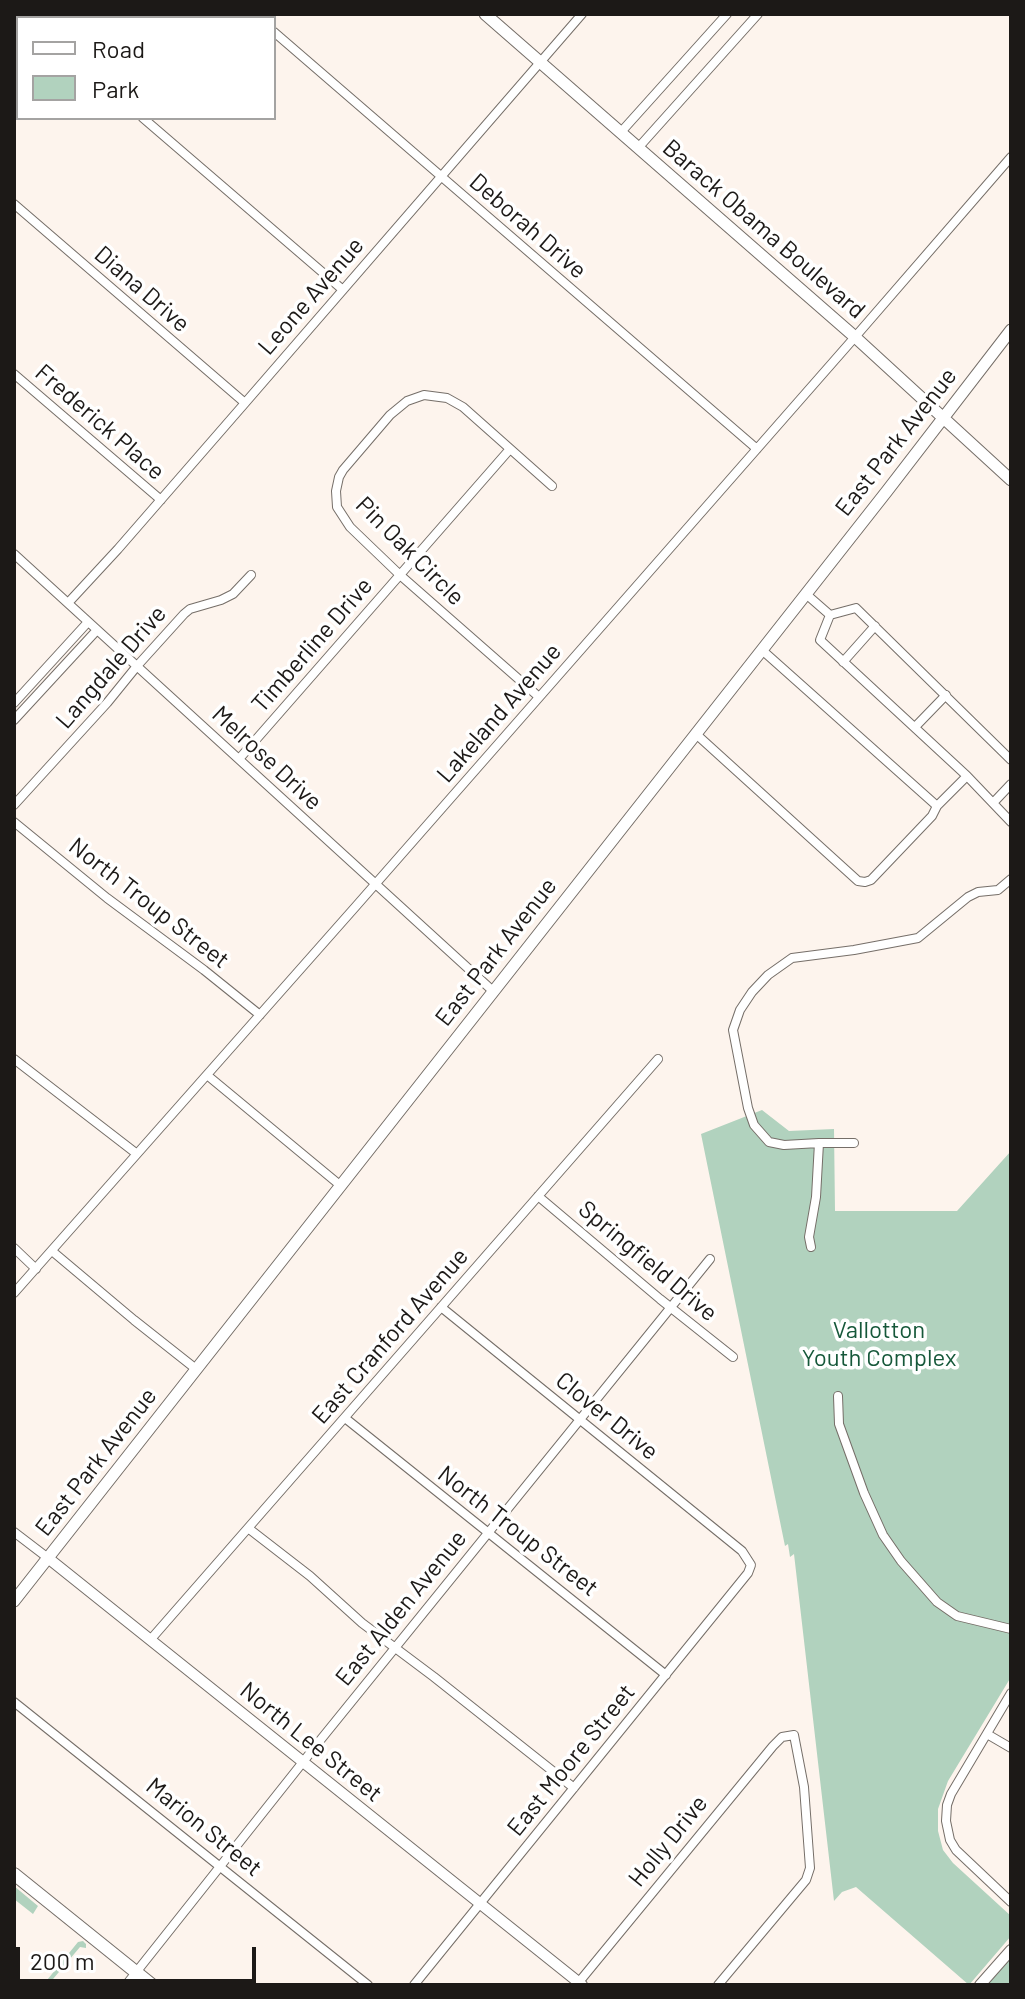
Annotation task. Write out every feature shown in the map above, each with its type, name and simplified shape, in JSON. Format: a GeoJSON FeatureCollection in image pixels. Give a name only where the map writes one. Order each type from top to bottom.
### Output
{"type":"FeatureCollection","features":[{"type":"Feature","properties":{"kind":"main road","name":"Barack Obama Boulevard"},"geometry":{"type":"LineString","coordinates":[[485,14],[855,337],[1011,480]]}},
{"type":"Feature","properties":{"kind":"main road","name":"East Park Avenue"},"geometry":{"type":"LineString","coordinates":[[14,1601],[1011,330]]}},
{"type":"Feature","properties":{"kind":"main road"},"geometry":{"type":"LineString","coordinates":[[14,1874],[152,1985]]}},
{"type":"Feature","properties":{"kind":"street","name":"Leone Avenue"},"geometry":{"type":"LineString","coordinates":[[68,603],[582,14]]}},
{"type":"Feature","properties":{"kind":"street"},"geometry":{"type":"LineString","coordinates":[[621,132],[727,14]]}},
{"type":"Feature","properties":{"kind":"street"},"geometry":{"type":"LineString","coordinates":[[638,148],[758,14]]}},
{"type":"Feature","properties":{"kind":"street","name":"Deborah Drive"},"geometry":{"type":"LineString","coordinates":[[276,34],[757,449]]}},
{"type":"Feature","properties":{"kind":"street"},"geometry":{"type":"LineString","coordinates":[[145,120],[343,290]]}},
{"type":"Feature","properties":{"kind":"street","name":"Lakeland Avenue"},"geometry":{"type":"LineString","coordinates":[[14,1293],[1011,157]]}},
{"type":"Feature","properties":{"kind":"street","name":"Diana Drive"},"geometry":{"type":"LineString","coordinates":[[14,204],[245,403]]}},
{"type":"Feature","properties":{"kind":"street","name":"Frederick Place"},"geometry":{"type":"LineString","coordinates":[[14,374],[161,500]]}},
{"type":"Feature","properties":{"kind":"street","name":"Pin Oak Circle"},"geometry":{"type":"LineString","coordinates":[[539,697],[400,575],[344,521],[336,499],[343,470],[390,415],[407,401],[424,395],[447,398],[463,407],[552,486]]}},
{"type":"Feature","properties":{"kind":"street","name":"Timberline Drive"},"geometry":{"type":"LineString","coordinates":[[239,759],[510,449]]}},
{"type":"Feature","properties":{"kind":"street","name":"Melrose Drive"},"geometry":{"type":"LineString","coordinates":[[14,554],[494,992]]}},
{"type":"Feature","properties":{"kind":"street","name":"Langdale Drive"},"geometry":{"type":"LineString","coordinates":[[14,805],[184,614],[233,594],[251,575]]}},
{"type":"Feature","properties":{"kind":"street"},"geometry":{"type":"LineString","coordinates":[[806,594],[830,615]]}},
{"type":"Feature","properties":{"kind":"street"},"geometry":{"type":"LineString","coordinates":[[830,615],[856,608],[1011,760]]}},
{"type":"Feature","properties":{"kind":"street"},"geometry":{"type":"LineString","coordinates":[[830,615],[820,640],[967,776],[1011,822]]}},
{"type":"Feature","properties":{"kind":"street"},"geometry":{"type":"LineString","coordinates":[[26,707],[16,701],[88,622]]}},
{"type":"Feature","properties":{"kind":"street"},"geometry":{"type":"LineString","coordinates":[[843,662],[875,626]]}},
{"type":"Feature","properties":{"kind":"street"},"geometry":{"type":"LineString","coordinates":[[14,720],[97,630]]}},
{"type":"Feature","properties":{"kind":"street"},"geometry":{"type":"LineString","coordinates":[[762,650],[937,806]]}},
{"type":"Feature","properties":{"kind":"street"},"geometry":{"type":"LineString","coordinates":[[49,665],[58,673]]}},
{"type":"Feature","properties":{"kind":"street"},"geometry":{"type":"LineString","coordinates":[[915,727],[946,695]]}},
{"type":"Feature","properties":{"kind":"street"},"geometry":{"type":"LineString","coordinates":[[696,734],[858,881],[871,880],[967,776]]}},
{"type":"Feature","properties":{"kind":"street"},"geometry":{"type":"LineString","coordinates":[[993,803],[1011,784]]}},
{"type":"Feature","properties":{"kind":"street","name":"North Troup Street"},"geometry":{"type":"LineString","coordinates":[[14,822],[260,1015]]}},
{"type":"Feature","properties":{"kind":"street"},"geometry":{"type":"LineString","coordinates":[[854,1143],[784,1145],[769,1142],[754,1125],[733,1030],[740,1010],[768,975],[792,958],[918,938],[968,897],[978,892],[998,890],[1011,879]]}},
{"type":"Feature","properties":{"kind":"street"},"geometry":{"type":"LineString","coordinates":[[14,1059],[137,1154]]}},
{"type":"Feature","properties":{"kind":"street","name":"East Cranford Avenue"},"geometry":{"type":"LineString","coordinates":[[151,1639],[658,1059]]}},
{"type":"Feature","properties":{"kind":"street"},"geometry":{"type":"LineString","coordinates":[[207,1075],[341,1186]]}},
{"type":"Feature","properties":{"kind":"street"},"geometry":{"type":"LineString","coordinates":[[811,1247],[809,1237],[816,1197],[819,1143]]}},
{"type":"Feature","properties":{"kind":"street","name":"Springfield Drive"},"geometry":{"type":"LineString","coordinates":[[538,1196],[733,1357]]}},
{"type":"Feature","properties":{"kind":"street"},"geometry":{"type":"LineString","coordinates":[[14,1248],[36,1269]]}},
{"type":"Feature","properties":{"kind":"street"},"geometry":{"type":"LineString","coordinates":[[52,1251],[196,1369]]}},
{"type":"Feature","properties":{"kind":"street","name":"East Alden Avenue"},"geometry":{"type":"LineString","coordinates":[[126,1985],[710,1259]]}},
{"type":"Feature","properties":{"kind":"street","name":"Clover Drive"},"geometry":{"type":"LineString","coordinates":[[441,1307],[747,1556]]}},
{"type":"Feature","properties":{"kind":"street"},"geometry":{"type":"LineString","coordinates":[[838,1396],[839,1424],[864,1493],[883,1535],[901,1561],[937,1602],[957,1616],[1011,1629]]}},
{"type":"Feature","properties":{"kind":"street","name":"North Troup Street"},"geometry":{"type":"LineString","coordinates":[[345,1418],[666,1675]]}},
{"type":"Feature","properties":{"kind":"street"},"geometry":{"type":"LineString","coordinates":[[248,1528],[310,1576],[362,1623],[574,1788]]}},
{"type":"Feature","properties":{"kind":"street","name":"North Lee Street"},"geometry":{"type":"LineString","coordinates":[[14,1532],[581,1984]]}},
{"type":"Feature","properties":{"kind":"street","name":"East Moore Street"},"geometry":{"type":"LineString","coordinates":[[414,1985],[748,1573],[751,1565],[747,1556]]}},
{"type":"Feature","properties":{"kind":"street"},"geometry":{"type":"LineString","coordinates":[[1011,1693],[951,1794],[946,1811],[947,1830],[956,1850],[1011,1902]]}},
{"type":"Feature","properties":{"kind":"street","name":"Marion Street"},"geometry":{"type":"LineString","coordinates":[[14,1702],[368,1985]]}},
{"type":"Feature","properties":{"kind":"street"},"geometry":{"type":"LineString","coordinates":[[987,1734],[1011,1748]]}},
{"type":"Feature","properties":{"kind":"street","name":"Holly Drive"},"geometry":{"type":"LineString","coordinates":[[581,1984],[773,1746],[782,1737],[794,1735],[804,1787],[810,1868],[806,1880],[718,1985]]}},
{"type":"Feature","properties":{"kind":"street"},"geometry":{"type":"LineString","coordinates":[[980,1985],[1011,1950]]}},
{"type":"Feature","properties":{"kind":"green space","name":"Vallotton Youth Complex"},"geometry":{"type":"Polygon","coordinates":[[[762,1110],[789,1131],[834,1129],[835,1211],[957,1211],[1011,1151],[1011,1677],[948,1781],[938,1809],[938,1831],[943,1850],[1011,1916],[1011,1936],[969,1985],[856,1887],[842,1892],[834,1901],[794,1554],[790,1557],[788,1544],[785,1546],[701,1134],[762,1110]]]}},
{"type":"Feature","properties":{"kind":"green space"},"geometry":{"type":"Polygon","coordinates":[[[14,1886],[38,1906],[33,1914],[14,1899],[14,1886]]]}},
{"type":"Feature","properties":{"kind":"green space"},"geometry":{"type":"Polygon","coordinates":[[[83,1941],[86,1948],[80,1947],[48,1985],[43,1985],[78,1942],[83,1941]]]}},
{"type":"Feature","properties":{"kind":"green space"},"geometry":{"type":"Polygon","coordinates":[[[1011,1956],[1011,1985],[986,1985],[1011,1956]]]}}]}
